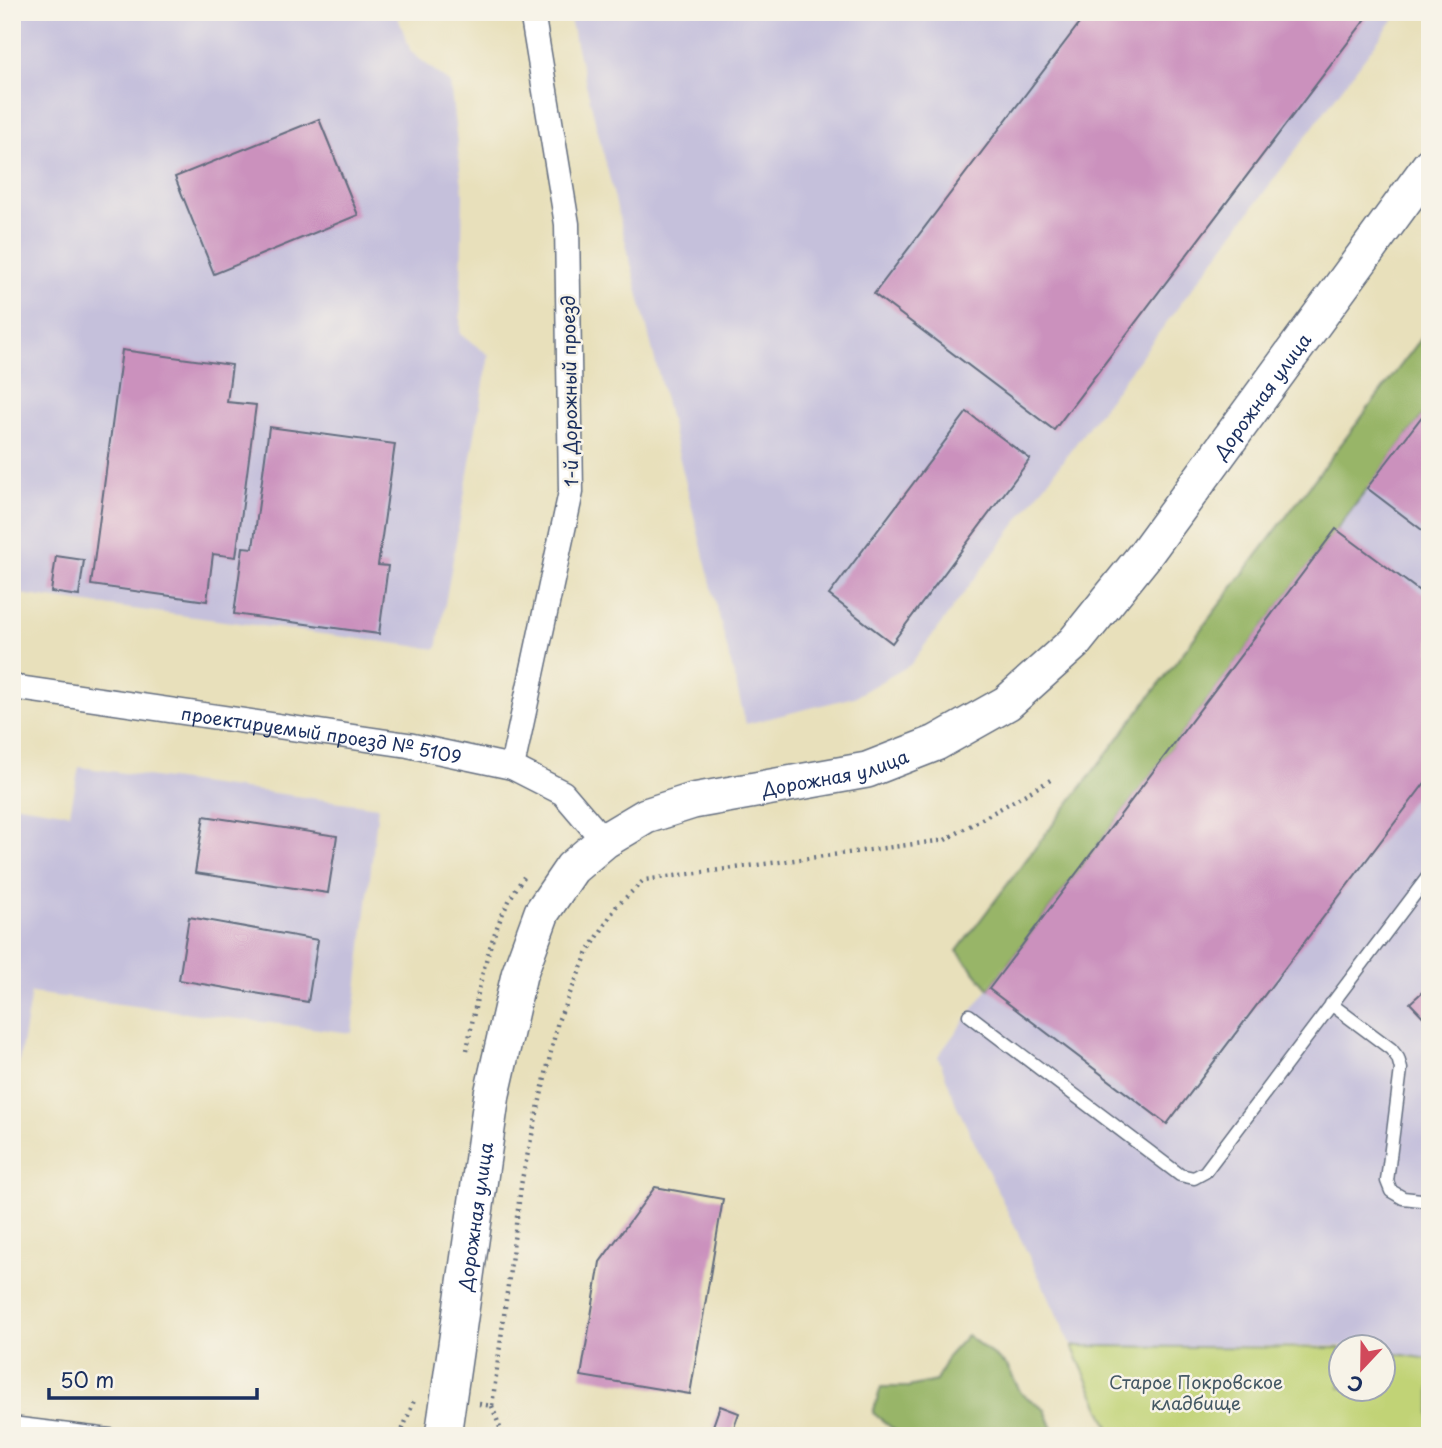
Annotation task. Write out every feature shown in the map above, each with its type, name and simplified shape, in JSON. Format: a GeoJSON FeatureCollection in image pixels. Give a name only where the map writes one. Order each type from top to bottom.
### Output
{"type":"FeatureCollection","features":[{"type":"Feature","properties":{"kind":"main road","name":"Дорожная улица"},"geometry":{"type":"LineString","coordinates":[[443,1436],[492,1094],[519,975],[542,912],[572,868],[604,841],[646,816],[693,802],[867,769],[936,743],[1007,703],[1074,643],[1144,556],[1429,166]]}},
{"type":"Feature","properties":{"kind":"street","name":"1-й Дорожный проезд"},"geometry":{"type":"LineString","coordinates":[[512,767],[571,492],[567,223],[532,12]]}},
{"type":"Feature","properties":{"kind":"street","name":"проектируемый проезд № 5109"},"geometry":{"type":"LineString","coordinates":[[12,687],[408,745],[512,767],[563,793],[604,841]]}},
{"type":"Feature","properties":{"kind":"lane"},"geometry":{"type":"LineString","coordinates":[[969,1015],[1180,1174],[1194,1178],[1205,1172],[1430,874]]}},
{"type":"Feature","properties":{"kind":"lane"},"geometry":{"type":"LineString","coordinates":[[1331,1004],[1391,1049],[1398,1058],[1401,1069],[1387,1181],[1391,1191],[1403,1198],[1430,1201]]}},
{"type":"Feature","properties":{"kind":"lane"},"geometry":{"type":"LineString","coordinates":[[12,1423],[118,1436]]}},
{"type":"Feature","properties":{"kind":"path"},"geometry":{"type":"LineString","coordinates":[[503,1436],[492,1406],[522,1179],[558,1021],[588,952],[616,907],[644,880],[945,840],[1054,778]]}},
{"type":"Feature","properties":{"kind":"path"},"geometry":{"type":"LineString","coordinates":[[400,1436],[416,1396],[492,1406]]}},
{"type":"Feature","properties":{"kind":"shaded area"},"geometry":{"type":"Polygon","coordinates":[[[12,12],[396,12],[411,52],[450,83],[463,194],[460,334],[489,355],[437,649],[12,593],[12,12]]]}},
{"type":"Feature","properties":{"kind":"shaded area"},"geometry":{"type":"Polygon","coordinates":[[[568,12],[1399,12],[910,665],[854,697],[746,724],[568,12]]]}},
{"type":"Feature","properties":{"kind":"shaded area"},"geometry":{"type":"Polygon","coordinates":[[[1430,403],[1430,1359],[1396,1354],[1396,1332],[1326,1332],[1326,1346],[1072,1346],[956,1104],[938,1056],[1318,546],[1430,403]]]}},
{"type":"Feature","properties":{"kind":"shaded area"},"geometry":{"type":"Polygon","coordinates":[[[79,767],[378,807],[352,1033],[31,993],[12,1103],[12,804],[70,813],[79,767]]]}},
{"type":"Feature","properties":{"kind":"green space"},"geometry":{"type":"Polygon","coordinates":[[[1430,327],[1430,406],[989,989],[957,951],[1430,327]]]}},
{"type":"Feature","properties":{"kind":"green space"},"geometry":{"type":"Polygon","coordinates":[[[967,1335],[1007,1366],[1021,1393],[1045,1410],[1056,1436],[902,1436],[873,1413],[881,1387],[908,1387],[936,1381],[948,1356],[967,1335]]]}},
{"type":"Feature","properties":{"kind":"green space","name":"Старое Покровское кладбище"},"geometry":{"type":"Polygon","coordinates":[[[1072,1346],[1326,1348],[1326,1402],[1396,1402],[1396,1354],[1430,1359],[1430,1436],[1113,1436],[1072,1346]]]}},
{"type":"Feature","properties":{"kind":"building"},"geometry":{"type":"Polygon","coordinates":[[[1088,12],[1371,12],[1054,430],[874,294],[1088,12]]]}},
{"type":"Feature","properties":{"kind":"building"},"geometry":{"type":"Polygon","coordinates":[[[319,119],[358,215],[214,274],[175,177],[319,119]]]}},
{"type":"Feature","properties":{"kind":"building"},"geometry":{"type":"Polygon","coordinates":[[[12,315],[20,316],[14,366],[12,366],[12,315]]]}},
{"type":"Feature","properties":{"kind":"building"},"geometry":{"type":"Polygon","coordinates":[[[122,350],[232,365],[227,402],[256,405],[236,557],[213,554],[207,601],[91,585],[122,350]]]}},
{"type":"Feature","properties":{"kind":"building"},"geometry":{"type":"Polygon","coordinates":[[[1430,406],[1430,536],[1367,488],[1430,406]]]}},
{"type":"Feature","properties":{"kind":"building"},"geometry":{"type":"Polygon","coordinates":[[[967,412],[1030,459],[892,643],[829,595],[967,412]]]}},
{"type":"Feature","properties":{"kind":"building"},"geometry":{"type":"Polygon","coordinates":[[[269,427],[395,444],[378,565],[388,566],[379,634],[234,614],[243,547],[253,548],[269,427]]]}},
{"type":"Feature","properties":{"kind":"building"},"geometry":{"type":"Polygon","coordinates":[[[1336,529],[1430,599],[1430,776],[1167,1124],[989,989],[1336,529]]]}},
{"type":"Feature","properties":{"kind":"building"},"geometry":{"type":"Polygon","coordinates":[[[56,556],[84,560],[79,596],[51,592],[56,556]]]}},
{"type":"Feature","properties":{"kind":"building"},"geometry":{"type":"Polygon","coordinates":[[[204,816],[337,836],[328,893],[195,873],[204,816]]]}},
{"type":"Feature","properties":{"kind":"building"},"geometry":{"type":"Polygon","coordinates":[[[189,917],[318,940],[308,1002],[179,980],[189,917]]]}},
{"type":"Feature","properties":{"kind":"building"},"geometry":{"type":"Polygon","coordinates":[[[1430,985],[1430,1024],[1410,1003],[1430,985]]]}},
{"type":"Feature","properties":{"kind":"building"},"geometry":{"type":"Polygon","coordinates":[[[655,1187],[723,1199],[690,1394],[581,1376],[600,1262],[655,1187]]]}},
{"type":"Feature","properties":{"kind":"building"},"geometry":{"type":"Polygon","coordinates":[[[720,1406],[739,1413],[732,1433],[713,1426],[720,1406]]]}}]}
